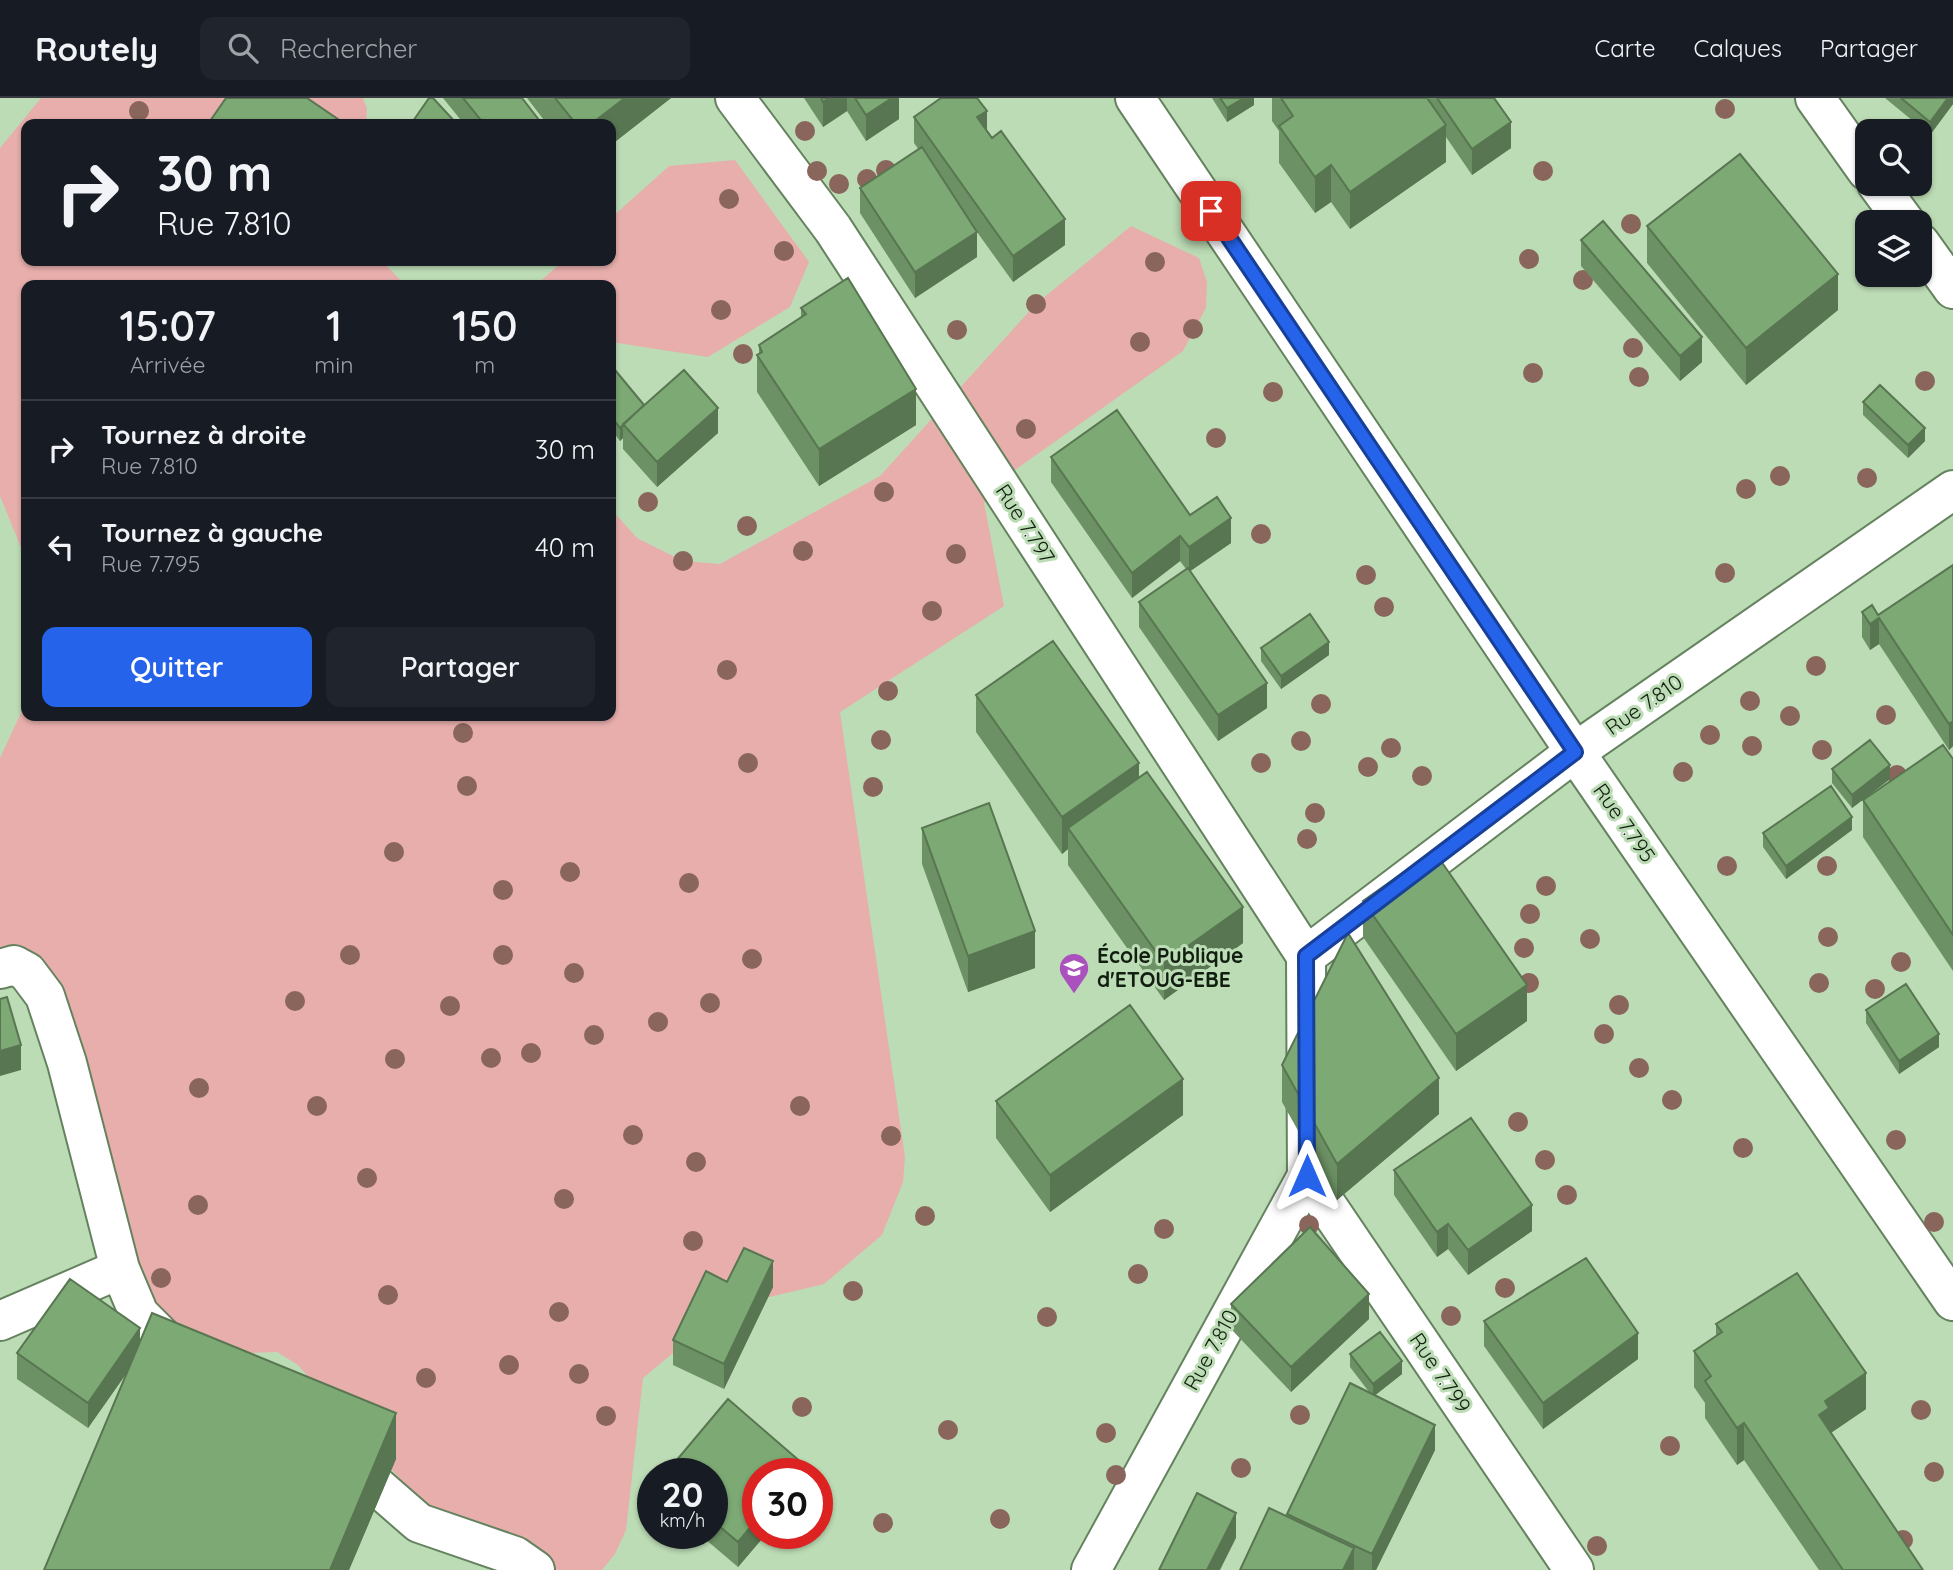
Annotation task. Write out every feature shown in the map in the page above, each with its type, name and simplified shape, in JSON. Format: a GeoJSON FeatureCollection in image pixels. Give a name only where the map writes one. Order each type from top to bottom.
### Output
{"type":"FeatureCollection","features":[{"type":"Feature","properties":{"kind":"street","name":"Rue 7.797"},"geometry":{"type":"LineString","coordinates":[[735,98],[833,229],[1306,956]]}},
{"type":"Feature","properties":{"kind":"street","name":"Rue 7.795"},"geometry":{"type":"LineString","coordinates":[[1135,98],[1575,752],[1953,1301]]}},
{"type":"Feature","properties":{"kind":"street"},"geometry":{"type":"LineString","coordinates":[[1815,98],[1855,154]]}},
{"type":"Feature","properties":{"kind":"street"},"geometry":{"type":"LineString","coordinates":[[1932,260],[1953,289]]}},
{"type":"Feature","properties":{"kind":"street","name":"Rue 7.810"},"geometry":{"type":"LineString","coordinates":[[1091,1570],[1307,1176],[1306,956],[1575,752],[1953,490]]}},
{"type":"Feature","properties":{"kind":"street"},"geometry":{"type":"LineString","coordinates":[[0,969],[14,965],[27,972],[45,996],[67,1063],[120,1269],[139,1314],[164,1342],[216,1387]]}},
{"type":"Feature","properties":{"kind":"street","name":"Rue 7.799"},"geometry":{"type":"LineString","coordinates":[[1307,1176],[1574,1570]]}},
{"type":"Feature","properties":{"kind":"street"},"geometry":{"type":"LineString","coordinates":[[0,1321],[120,1269]]}},
{"type":"Feature","properties":{"kind":"street"},"geometry":{"type":"LineString","coordinates":[[300,1454],[372,1482],[419,1522],[515,1556],[536,1570]]}},
{"type":"Feature","properties":{"kind":"shaded area"},"geometry":{"type":"Polygon","coordinates":[[[41,98],[363,98],[367,109],[366,119],[24,119],[41,98]]]}},
{"type":"Feature","properties":{"kind":"shaded area"},"geometry":{"type":"Polygon","coordinates":[[[21,122],[21,266],[387,266],[400,280],[21,280],[21,548],[0,496],[0,148],[21,122]]]}},
{"type":"Feature","properties":{"kind":"shaded area"},"geometry":{"type":"Polygon","coordinates":[[[735,160],[809,262],[790,307],[708,357],[616,343],[616,280],[542,280],[557,266],[616,266],[616,214],[669,166],[735,160]]]}},
{"type":"Feature","properties":{"kind":"shaded area"},"geometry":{"type":"Polygon","coordinates":[[[1131,226],[1199,258],[1207,282],[1206,308],[1183,351],[998,482],[984,503],[1004,606],[840,712],[905,1157],[903,1182],[882,1235],[824,1284],[728,1307],[643,1378],[626,1530],[615,1554],[602,1570],[494,1570],[464,1550],[298,1365],[277,1352],[180,1355],[158,1343],[72,1026],[0,953],[0,758],[21,713],[21,721],[616,721],[616,515],[637,538],[683,561],[720,564],[880,476],[1036,304],[1131,226]]]}},
{"type":"Feature","properties":{"kind":"building"},"geometry":{"type":"Polygon","coordinates":[[[226,98],[307,98],[338,119],[211,119],[226,98]]]}},
{"type":"Feature","properties":{"kind":"building"},"geometry":{"type":"Polygon","coordinates":[[[429,98],[433,98],[452,119],[414,119],[429,98]]]}},
{"type":"Feature","properties":{"kind":"building"},"geometry":{"type":"Polygon","coordinates":[[[463,98],[522,98],[538,119],[480,119],[463,98]]]}},
{"type":"Feature","properties":{"kind":"building"},"geometry":{"type":"Polygon","coordinates":[[[555,98],[625,98],[598,119],[572,119],[555,98]]]}},
{"type":"Feature","properties":{"kind":"building"},"geometry":{"type":"Polygon","coordinates":[[[855,98],[892,98],[866,115],[855,98]]]}},
{"type":"Feature","properties":{"kind":"building"},"geometry":{"type":"Polygon","coordinates":[[[941,98],[977,98],[987,111],[977,117],[992,138],[1001,131],[1065,219],[1013,256],[914,117],[941,98]]]}},
{"type":"Feature","properties":{"kind":"building"},"geometry":{"type":"Polygon","coordinates":[[[1220,98],[1244,98],[1227,108],[1220,98]]]}},
{"type":"Feature","properties":{"kind":"building"},"geometry":{"type":"Polygon","coordinates":[[[1281,98],[1427,98],[1446,125],[1350,192],[1331,165],[1315,177],[1279,126],[1293,116],[1281,98]]]}},
{"type":"Feature","properties":{"kind":"building"},"geometry":{"type":"Polygon","coordinates":[[[1437,98],[1494,98],[1511,122],[1472,149],[1437,98]]]}},
{"type":"Feature","properties":{"kind":"building"},"geometry":{"type":"Polygon","coordinates":[[[1901,98],[1948,98],[1932,119],[1926,119],[1901,98]]]}},
{"type":"Feature","properties":{"kind":"building"},"geometry":{"type":"Polygon","coordinates":[[[922,147],[977,232],[915,272],[860,188],[922,147]]]}},
{"type":"Feature","properties":{"kind":"building"},"geometry":{"type":"Polygon","coordinates":[[[1740,154],[1838,274],[1746,348],[1647,226],[1740,154]]]}},
{"type":"Feature","properties":{"kind":"building"},"geometry":{"type":"Polygon","coordinates":[[[1603,221],[1702,337],[1680,356],[1581,240],[1603,221]]]}},
{"type":"Feature","properties":{"kind":"building"},"geometry":{"type":"Polygon","coordinates":[[[848,278],[916,389],[819,449],[757,355],[762,352],[759,345],[806,314],[801,308],[848,278]]]}},
{"type":"Feature","properties":{"kind":"building"},"geometry":{"type":"Polygon","coordinates":[[[684,370],[718,408],[657,462],[623,424],[684,370]]]}},
{"type":"Feature","properties":{"kind":"building"},"geometry":{"type":"Polygon","coordinates":[[[616,371],[644,405],[620,428],[616,423],[616,371]]]}},
{"type":"Feature","properties":{"kind":"building"},"geometry":{"type":"Polygon","coordinates":[[[1880,385],[1925,428],[1908,445],[1863,402],[1880,385]]]}},
{"type":"Feature","properties":{"kind":"building"},"geometry":{"type":"Polygon","coordinates":[[[1117,410],[1190,515],[1217,497],[1231,518],[1189,547],[1180,536],[1132,573],[1051,457],[1117,410]]]}},
{"type":"Feature","properties":{"kind":"building"},"geometry":{"type":"Polygon","coordinates":[[[1953,565],[1953,721],[1949,724],[1879,618],[1870,624],[1862,612],[1872,605],[1878,615],[1953,565]]]}},
{"type":"Feature","properties":{"kind":"building"},"geometry":{"type":"Polygon","coordinates":[[[1188,568],[1267,683],[1218,715],[1139,602],[1188,568]]]}},
{"type":"Feature","properties":{"kind":"building"},"geometry":{"type":"Polygon","coordinates":[[[1310,614],[1329,642],[1281,676],[1261,648],[1310,614]]]}},
{"type":"Feature","properties":{"kind":"building"},"geometry":{"type":"Polygon","coordinates":[[[1053,641],[1139,763],[1062,817],[976,695],[1053,641]]]}},
{"type":"Feature","properties":{"kind":"building"},"geometry":{"type":"Polygon","coordinates":[[[1870,740],[1890,765],[1852,795],[1832,769],[1870,740]]]}},
{"type":"Feature","properties":{"kind":"building"},"geometry":{"type":"Polygon","coordinates":[[[1943,745],[1953,759],[1953,935],[1863,800],[1943,745]]]}},
{"type":"Feature","properties":{"kind":"building"},"geometry":{"type":"Polygon","coordinates":[[[1147,772],[1243,907],[1164,963],[1068,828],[1147,772]]]}},
{"type":"Feature","properties":{"kind":"building"},"geometry":{"type":"Polygon","coordinates":[[[1831,786],[1852,817],[1786,866],[1763,833],[1831,786]]]}},
{"type":"Feature","properties":{"kind":"building"},"geometry":{"type":"Polygon","coordinates":[[[989,803],[1035,931],[968,956],[922,828],[989,803]]]}},
{"type":"Feature","properties":{"kind":"building"},"geometry":{"type":"Polygon","coordinates":[[[1434,851],[1527,985],[1456,1034],[1363,901],[1434,851]]]}},
{"type":"Feature","properties":{"kind":"building"},"geometry":{"type":"Polygon","coordinates":[[[1348,933],[1439,1078],[1337,1164],[1282,1065],[1348,933]]]}},
{"type":"Feature","properties":{"kind":"building"},"geometry":{"type":"Polygon","coordinates":[[[1906,984],[1939,1034],[1899,1061],[1866,1010],[1906,984]]]}},
{"type":"Feature","properties":{"kind":"building"},"geometry":{"type":"Polygon","coordinates":[[[7,997],[21,1045],[0,1051],[0,999],[7,997]]]}},
{"type":"Feature","properties":{"kind":"building"},"geometry":{"type":"Polygon","coordinates":[[[1130,1005],[1183,1079],[1050,1175],[996,1101],[1130,1005]]]}},
{"type":"Feature","properties":{"kind":"building"},"geometry":{"type":"Polygon","coordinates":[[[1471,1118],[1532,1205],[1468,1250],[1448,1224],[1437,1232],[1394,1170],[1471,1118]]]}},
{"type":"Feature","properties":{"kind":"building"},"geometry":{"type":"Polygon","coordinates":[[[1310,1227],[1369,1294],[1291,1367],[1231,1304],[1310,1227]]]}},
{"type":"Feature","properties":{"kind":"building"},"geometry":{"type":"Polygon","coordinates":[[[744,1248],[773,1261],[724,1364],[673,1340],[706,1271],[727,1282],[744,1248]]]}},
{"type":"Feature","properties":{"kind":"building"},"geometry":{"type":"Polygon","coordinates":[[[1586,1258],[1638,1333],[1543,1403],[1484,1321],[1586,1258]]]}},
{"type":"Feature","properties":{"kind":"building"},"geometry":{"type":"Polygon","coordinates":[[[1797,1273],[1866,1373],[1825,1401],[1829,1408],[1819,1415],[1923,1570],[1843,1570],[1744,1423],[1737,1428],[1705,1381],[1711,1376],[1694,1351],[1722,1332],[1716,1324],[1797,1273]]]}},
{"type":"Feature","properties":{"kind":"building"},"geometry":{"type":"Polygon","coordinates":[[[70,1279],[140,1328],[88,1403],[17,1353],[70,1279]]]}},
{"type":"Feature","properties":{"kind":"building"},"geometry":{"type":"Polygon","coordinates":[[[152,1313],[396,1413],[330,1570],[44,1570],[152,1313]]]}},
{"type":"Feature","properties":{"kind":"building"},"geometry":{"type":"Polygon","coordinates":[[[1380,1332],[1402,1361],[1373,1384],[1350,1354],[1380,1332]]]}},
{"type":"Feature","properties":{"kind":"building"},"geometry":{"type":"Polygon","coordinates":[[[1350,1383],[1435,1425],[1372,1554],[1287,1514],[1350,1383]]]}},
{"type":"Feature","properties":{"kind":"building"},"geometry":{"type":"Polygon","coordinates":[[[728,1399],[796,1458],[742,1458],[742,1537],[738,1542],[728,1534],[728,1458],[678,1458],[728,1399]]]}},
{"type":"Feature","properties":{"kind":"building"},"geometry":{"type":"Polygon","coordinates":[[[1197,1493],[1236,1513],[1207,1570],[1159,1570],[1197,1493]]]}},
{"type":"Feature","properties":{"kind":"building"},"geometry":{"type":"Polygon","coordinates":[[[1269,1508],[1354,1548],[1343,1570],[1240,1570],[1269,1508]]]}},
{"type":"Feature","properties":{"kind":"place","name":"École Publique d'ETOUG-EBE"},"geometry":{"type":"Point","coordinates":[1074,995]}},
{"type":"Feature","properties":{"kind":"route"},"geometry":{"type":"LineString","coordinates":[[1211,211],[1575,752],[1306,956],[1307,1176]]}}]}
